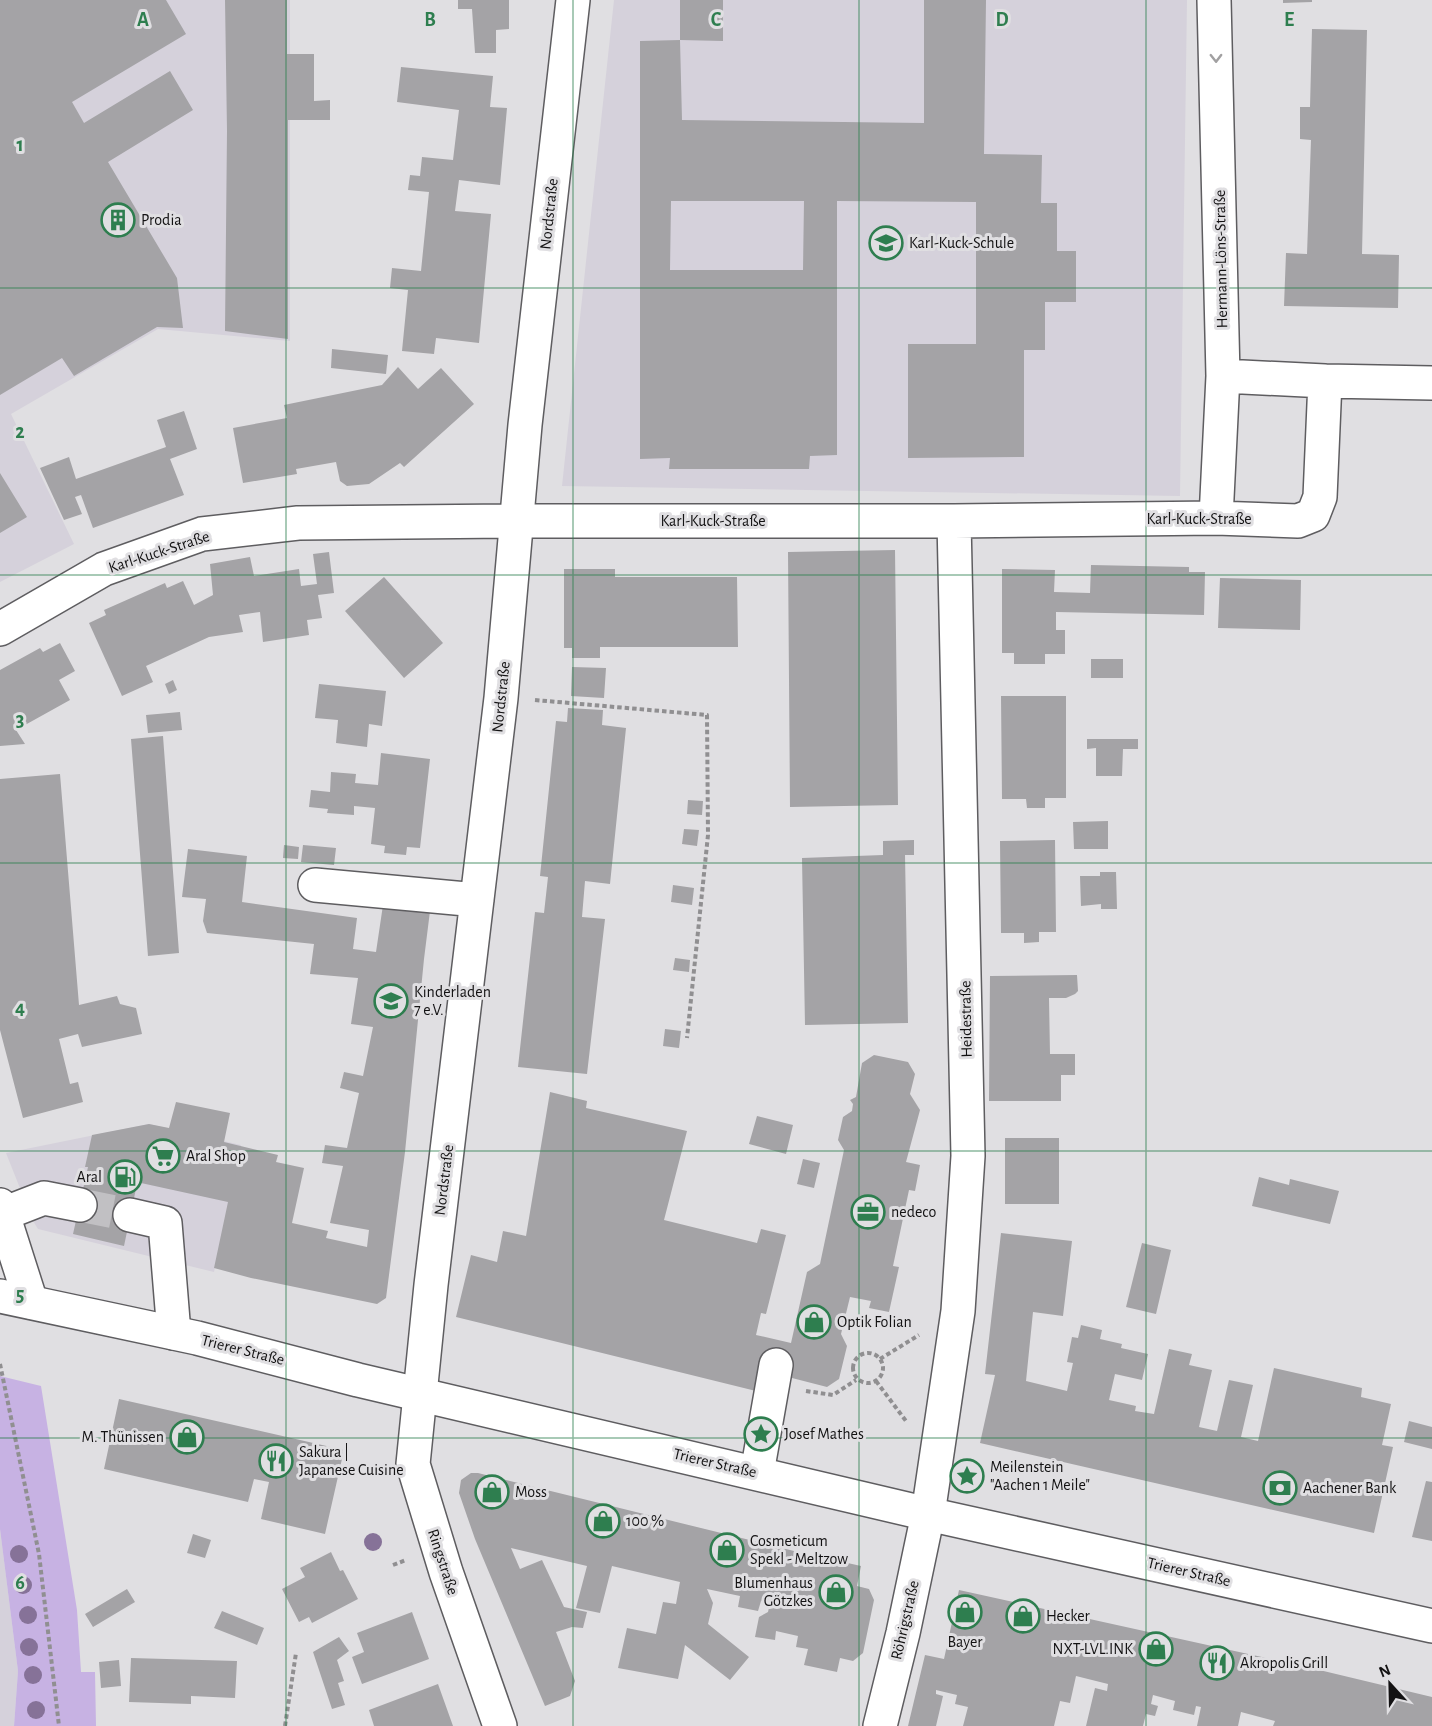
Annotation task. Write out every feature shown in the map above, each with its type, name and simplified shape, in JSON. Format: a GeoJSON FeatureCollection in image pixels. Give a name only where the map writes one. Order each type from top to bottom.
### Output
{"type":"FeatureCollection","features":[{"type":"Feature","properties":{"kind":"street","name":"Nordstraße"},"geometry":{"type":"LineString","coordinates":[[420,1393],[501,698],[525,425],[573,0]]}},
{"type":"Feature","properties":{"kind":"street","name":"Hermann-Löns-Straße"},"geometry":{"type":"LineString","coordinates":[[1214,0],[1223,376],[1216,518]]}},
{"type":"Feature","properties":{"kind":"street"},"geometry":{"type":"LineString","coordinates":[[1223,376],[1432,383]]}},
{"type":"Feature","properties":{"kind":"street","name":"Karl-Kuck-Straße"},"geometry":{"type":"LineString","coordinates":[[0,629],[104,569],[202,534],[298,523],[1216,518],[1298,521],[1313,515],[1320,497],[1325,381]]}},
{"type":"Feature","properties":{"kind":"street","name":"Heidestraße"},"geometry":{"type":"LineString","coordinates":[[928,1514],[958,1311],[968,1156],[954,521]]}},
{"type":"Feature","properties":{"kind":"street"},"geometry":{"type":"LineString","coordinates":[[315,885],[477,900]]}},
{"type":"Feature","properties":{"kind":"street"},"geometry":{"type":"LineString","coordinates":[[31,1302],[1,1210],[44,1198],[80,1205]]}},
{"type":"Feature","properties":{"kind":"street"},"geometry":{"type":"LineString","coordinates":[[130,1215],[165,1223],[174,1333]]}},
{"type":"Feature","properties":{"kind":"street","name":"Trierer Straße"},"geometry":{"type":"LineString","coordinates":[[0,1296],[174,1333],[928,1514],[1432,1626]]}},
{"type":"Feature","properties":{"kind":"street"},"geometry":{"type":"LineString","coordinates":[[757,1473],[776,1365]]}},
{"type":"Feature","properties":{"kind":"street","name":"Ringstraße"},"geometry":{"type":"LineString","coordinates":[[420,1393],[413,1464],[446,1572],[500,1726]]}},
{"type":"Feature","properties":{"kind":"street","name":"Röhrigstraße"},"geometry":{"type":"LineString","coordinates":[[880,1726],[903,1633],[928,1514]]}},
{"type":"Feature","properties":{"kind":"path"},"geometry":{"type":"LineString","coordinates":[[501,698],[707,715],[708,835],[687,1038]]}},
{"type":"Feature","properties":{"kind":"path"},"geometry":{"type":"LineString","coordinates":[[871,1353],[880,1359],[883,1368],[876,1382],[866,1384],[857,1379],[852,1371],[857,1357],[871,1353]]}},
{"type":"Feature","properties":{"kind":"path"},"geometry":{"type":"LineString","coordinates":[[0,1364],[39,1554],[58,1726]]}},
{"type":"Feature","properties":{"kind":"path"},"geometry":{"type":"LineString","coordinates":[[804,1390],[833,1395],[857,1379]]}},
{"type":"Feature","properties":{"kind":"path"},"geometry":{"type":"LineString","coordinates":[[285,1726],[296,1653]]}},
{"type":"Feature","properties":{"kind":"shaded area"},"geometry":{"type":"Polygon","coordinates":[[[0,0],[290,0],[290,341],[158,329],[11,414],[74,544],[0,582],[0,0]]]}},
{"type":"Feature","properties":{"kind":"shaded area","name":"Karl-Kuck-Schule"},"geometry":{"type":"Polygon","coordinates":[[[614,0],[1187,0],[1180,496],[562,486],[614,0]]]}},
{"type":"Feature","properties":{"kind":"shaded area","name":"Aral"},"geometry":{"type":"Polygon","coordinates":[[[149,1124],[241,1145],[214,1272],[38,1229],[6,1153],[149,1124]]]}},
{"type":"Feature","properties":{"kind":"shaded area"},"geometry":{"type":"Polygon","coordinates":[[[0,1376],[41,1386],[77,1610],[81,1672],[95,1672],[96,1726],[14,1726],[18,1671],[0,1529],[0,1376]]]}},
{"type":"Feature","properties":{"kind":"shaded area"},"geometry":{"type":"Polygon","coordinates":[[[0,1529],[18,1671],[14,1726],[0,1726],[0,1529]]]}},
{"type":"Feature","properties":{"kind":"building"},"geometry":{"type":"Polygon","coordinates":[[[0,0],[166,0],[186,34],[72,102],[84,123],[170,71],[193,110],[108,162],[177,278],[183,328],[157,327],[74,376],[62,358],[0,395],[0,0]]]}},
{"type":"Feature","properties":{"kind":"building"},"geometry":{"type":"Polygon","coordinates":[[[225,0],[287,0],[287,54],[314,54],[314,101],[330,100],[330,120],[288,120],[288,339],[225,331],[227,131],[225,0]]]}},
{"type":"Feature","properties":{"kind":"building"},"geometry":{"type":"Polygon","coordinates":[[[458,0],[509,0],[509,29],[496,30],[496,53],[475,53],[472,9],[458,9],[458,0]]]}},
{"type":"Feature","properties":{"kind":"building"},"geometry":{"type":"Polygon","coordinates":[[[680,0],[723,0],[723,41],[680,40],[680,0]]]}},
{"type":"Feature","properties":{"kind":"building"},"geometry":{"type":"Polygon","coordinates":[[[924,0],[986,0],[984,154],[1042,155],[1041,203],[1057,203],[1057,251],[1076,251],[1076,302],[1045,302],[1045,350],[1024,350],[1024,457],[908,458],[908,344],[976,344],[976,202],[837,201],[837,455],[810,456],[809,469],[669,469],[670,458],[640,459],[640,41],[680,40],[682,120],[924,123],[924,0]],[[671,201],[670,270],[803,270],[804,201],[671,201]]]}},
{"type":"Feature","properties":{"kind":"building"},"geometry":{"type":"Polygon","coordinates":[[[1283,0],[1312,0],[1312,2],[1283,3],[1283,0]]]}},
{"type":"Feature","properties":{"kind":"building"},"geometry":{"type":"Polygon","coordinates":[[[1312,29],[1367,30],[1362,254],[1399,255],[1398,308],[1284,306],[1286,253],[1307,254],[1311,140],[1300,139],[1300,107],[1310,107],[1312,29]]]}},
{"type":"Feature","properties":{"kind":"building"},"geometry":{"type":"Polygon","coordinates":[[[401,67],[493,76],[490,107],[507,108],[500,185],[459,180],[455,211],[491,214],[479,343],[436,338],[434,354],[402,351],[408,290],[390,288],[392,268],[421,271],[429,192],[408,190],[410,175],[420,176],[422,157],[453,160],[459,110],[397,102],[401,67]]]}},
{"type":"Feature","properties":{"kind":"building"},"geometry":{"type":"Polygon","coordinates":[[[332,349],[388,355],[386,374],[331,368],[332,349]]]}},
{"type":"Feature","properties":{"kind":"building"},"geometry":{"type":"Polygon","coordinates":[[[398,367],[418,389],[441,368],[474,404],[404,467],[400,463],[369,484],[347,486],[340,481],[336,462],[296,469],[297,474],[243,483],[233,428],[287,418],[284,405],[382,385],[398,367]]]}},
{"type":"Feature","properties":{"kind":"building"},"geometry":{"type":"Polygon","coordinates":[[[184,411],[197,449],[170,459],[184,495],[93,528],[81,495],[75,497],[82,514],[64,520],[40,468],[69,457],[76,479],[166,447],[157,420],[184,411]]]}},
{"type":"Feature","properties":{"kind":"building"},"geometry":{"type":"Polygon","coordinates":[[[0,473],[27,517],[0,533],[0,473]]]}},
{"type":"Feature","properties":{"kind":"building"},"geometry":{"type":"Polygon","coordinates":[[[895,550],[898,805],[790,807],[788,552],[895,550]]]}},
{"type":"Feature","properties":{"kind":"building"},"geometry":{"type":"Polygon","coordinates":[[[329,552],[334,593],[318,595],[322,618],[307,620],[309,635],[263,642],[260,612],[239,615],[243,632],[209,637],[146,666],[153,682],[122,696],[89,623],[106,615],[104,610],[165,583],[167,588],[183,581],[194,605],[213,595],[210,564],[250,557],[254,576],[299,569],[301,586],[317,584],[313,554],[329,552]]]}},
{"type":"Feature","properties":{"kind":"building"},"geometry":{"type":"Polygon","coordinates":[[[1091,565],[1189,567],[1189,572],[1205,572],[1204,615],[1056,612],[1056,630],[1065,630],[1065,654],[1045,654],[1045,664],[1014,664],[1014,653],[1002,653],[1002,569],[1055,570],[1054,592],[1090,593],[1091,565]]]}},
{"type":"Feature","properties":{"kind":"building"},"geometry":{"type":"Polygon","coordinates":[[[564,569],[615,569],[615,577],[737,577],[738,647],[600,647],[600,658],[572,658],[572,648],[564,648],[564,569]]]}},
{"type":"Feature","properties":{"kind":"building"},"geometry":{"type":"Polygon","coordinates":[[[384,577],[443,643],[404,678],[345,611],[384,577]]]}},
{"type":"Feature","properties":{"kind":"building"},"geometry":{"type":"Polygon","coordinates":[[[1220,578],[1301,580],[1300,630],[1218,628],[1220,578]]]}},
{"type":"Feature","properties":{"kind":"building"},"geometry":{"type":"Polygon","coordinates":[[[60,643],[75,671],[59,680],[70,700],[16,730],[25,744],[0,746],[0,670],[40,648],[43,652],[60,643]]]}},
{"type":"Feature","properties":{"kind":"building"},"geometry":{"type":"Polygon","coordinates":[[[1091,659],[1123,659],[1123,678],[1091,678],[1091,659]]]}},
{"type":"Feature","properties":{"kind":"building"},"geometry":{"type":"Polygon","coordinates":[[[572,667],[606,668],[604,698],[571,696],[572,667]]]}},
{"type":"Feature","properties":{"kind":"building"},"geometry":{"type":"Polygon","coordinates":[[[173,680],[177,690],[169,694],[165,684],[173,680]]]}},
{"type":"Feature","properties":{"kind":"building"},"geometry":{"type":"Polygon","coordinates":[[[319,684],[386,691],[382,726],[369,724],[367,747],[336,743],[338,720],[315,718],[319,684]]]}},
{"type":"Feature","properties":{"kind":"building"},"geometry":{"type":"Polygon","coordinates":[[[1001,696],[1066,696],[1066,798],[1045,798],[1045,808],[1027,808],[1026,799],[1002,799],[1001,696]]]}},
{"type":"Feature","properties":{"kind":"building"},"geometry":{"type":"Polygon","coordinates":[[[568,708],[603,710],[602,725],[626,728],[610,884],[585,881],[582,917],[605,919],[587,1074],[518,1067],[535,912],[544,913],[548,877],[540,876],[556,721],[567,722],[568,708]]]}},
{"type":"Feature","properties":{"kind":"building"},"geometry":{"type":"Polygon","coordinates":[[[180,712],[182,730],[148,733],[146,715],[180,712]]]}},
{"type":"Feature","properties":{"kind":"building"},"geometry":{"type":"Polygon","coordinates":[[[163,736],[179,953],[148,956],[131,739],[163,736]]]}},
{"type":"Feature","properties":{"kind":"building"},"geometry":{"type":"Polygon","coordinates":[[[1087,739],[1138,739],[1138,749],[1123,749],[1122,776],[1096,776],[1096,748],[1087,749],[1087,739]]]}},
{"type":"Feature","properties":{"kind":"building"},"geometry":{"type":"Polygon","coordinates":[[[381,753],[430,759],[420,848],[407,847],[406,855],[384,853],[385,846],[371,844],[375,808],[354,806],[354,815],[327,813],[328,809],[309,807],[311,790],[330,792],[331,772],[356,774],[355,783],[378,785],[381,753]]]}},
{"type":"Feature","properties":{"kind":"building"},"geometry":{"type":"Polygon","coordinates":[[[60,774],[79,1005],[117,996],[120,1004],[136,1008],[142,1034],[82,1047],[78,1034],[59,1039],[70,1084],[78,1082],[83,1102],[23,1118],[0,1030],[0,779],[60,774]]]}},
{"type":"Feature","properties":{"kind":"building"},"geometry":{"type":"Polygon","coordinates":[[[688,800],[703,801],[702,815],[687,814],[688,800]]]}},
{"type":"Feature","properties":{"kind":"building"},"geometry":{"type":"Polygon","coordinates":[[[1108,821],[1108,849],[1074,849],[1073,822],[1108,821]]]}},
{"type":"Feature","properties":{"kind":"building"},"geometry":{"type":"Polygon","coordinates":[[[684,829],[699,830],[697,846],[682,844],[684,829]]]}},
{"type":"Feature","properties":{"kind":"building"},"geometry":{"type":"Polygon","coordinates":[[[914,840],[914,855],[905,855],[908,1023],[805,1025],[802,858],[883,855],[883,841],[914,840]]]}},
{"type":"Feature","properties":{"kind":"building"},"geometry":{"type":"Polygon","coordinates":[[[1055,840],[1056,932],[1039,932],[1039,942],[1024,943],[1024,933],[1001,933],[1000,841],[1055,840]]]}},
{"type":"Feature","properties":{"kind":"building"},"geometry":{"type":"Polygon","coordinates":[[[284,845],[299,847],[298,859],[283,858],[284,845]]]}},
{"type":"Feature","properties":{"kind":"building"},"geometry":{"type":"Polygon","coordinates":[[[303,845],[336,848],[334,865],[301,862],[303,845]]]}},
{"type":"Feature","properties":{"kind":"building"},"geometry":{"type":"Polygon","coordinates":[[[188,849],[247,856],[242,902],[357,918],[353,949],[376,952],[383,905],[430,911],[405,1152],[386,1298],[377,1304],[214,1268],[228,1202],[141,1183],[141,1179],[138,1179],[124,1246],[73,1234],[88,1167],[85,1167],[92,1135],[149,1124],[169,1128],[176,1102],[230,1113],[224,1142],[278,1155],[276,1162],[304,1168],[292,1223],[328,1231],[326,1238],[367,1247],[369,1230],[330,1223],[343,1166],[322,1163],[325,1145],[347,1148],[359,1093],[340,1088],[344,1072],[363,1076],[373,1027],[351,1024],[358,978],[310,974],[314,944],[207,933],[203,921],[206,899],[182,897],[188,849]]]}},
{"type":"Feature","properties":{"kind":"building"},"geometry":{"type":"Polygon","coordinates":[[[1100,872],[1116,872],[1117,909],[1101,909],[1101,904],[1081,906],[1080,876],[1100,876],[1100,872]]]}},
{"type":"Feature","properties":{"kind":"building"},"geometry":{"type":"Polygon","coordinates":[[[673,885],[694,888],[692,905],[671,902],[673,885]]]}},
{"type":"Feature","properties":{"kind":"building"},"geometry":{"type":"Polygon","coordinates":[[[675,958],[690,960],[689,972],[673,970],[675,958]]]}},
{"type":"Feature","properties":{"kind":"building"},"geometry":{"type":"Polygon","coordinates":[[[1077,975],[1078,991],[1075,994],[1066,998],[1049,998],[1050,1054],[1075,1054],[1075,1075],[1061,1075],[1061,1101],[989,1101],[990,976],[1077,975]]]}},
{"type":"Feature","properties":{"kind":"building"},"geometry":{"type":"Polygon","coordinates":[[[665,1029],[681,1031],[679,1048],[663,1046],[665,1029]]]}},
{"type":"Feature","properties":{"kind":"building"},"geometry":{"type":"Polygon","coordinates":[[[874,1055],[908,1062],[915,1074],[910,1094],[920,1110],[906,1162],[920,1165],[915,1191],[909,1190],[893,1266],[899,1267],[889,1312],[869,1308],[871,1301],[850,1297],[841,1334],[847,1346],[839,1379],[827,1387],[792,1378],[785,1367],[756,1391],[456,1317],[471,1255],[497,1262],[503,1231],[526,1236],[550,1092],[587,1101],[586,1108],[687,1131],[664,1220],[757,1243],[761,1229],[786,1235],[766,1314],[761,1313],[756,1335],[791,1343],[807,1272],[820,1264],[844,1150],[838,1140],[843,1117],[852,1111],[853,1104],[850,1100],[856,1097],[862,1063],[874,1055]]]}},
{"type":"Feature","properties":{"kind":"building"},"geometry":{"type":"Polygon","coordinates":[[[757,1116],[793,1125],[786,1154],[749,1144],[757,1116]]]}},
{"type":"Feature","properties":{"kind":"building"},"geometry":{"type":"Polygon","coordinates":[[[1005,1138],[1059,1138],[1059,1204],[1005,1204],[1005,1138]]]}},
{"type":"Feature","properties":{"kind":"building"},"geometry":{"type":"Polygon","coordinates":[[[803,1159],[820,1163],[814,1188],[797,1184],[803,1159]]]}},
{"type":"Feature","properties":{"kind":"building"},"geometry":{"type":"Polygon","coordinates":[[[1259,1177],[1289,1185],[1290,1179],[1339,1191],[1330,1224],[1252,1206],[1259,1177]]]}},
{"type":"Feature","properties":{"kind":"building"},"geometry":{"type":"Polygon","coordinates":[[[1001,1233],[1072,1241],[1063,1316],[1033,1312],[1026,1381],[1067,1391],[1073,1363],[1067,1362],[1072,1337],[1078,1338],[1081,1325],[1102,1330],[1100,1339],[1122,1344],[1121,1348],[1148,1354],[1142,1380],[1115,1374],[1109,1400],[1136,1406],[1135,1411],[1154,1414],[1169,1349],[1192,1354],[1189,1365],[1212,1370],[1199,1427],[1217,1431],[1229,1380],[1253,1385],[1241,1437],[1258,1441],[1274,1368],[1362,1388],[1361,1397],[1391,1404],[1382,1445],[1393,1447],[1374,1533],[980,1443],[995,1375],[985,1374],[1001,1233]]]}},
{"type":"Feature","properties":{"kind":"building"},"geometry":{"type":"Polygon","coordinates":[[[1142,1243],[1171,1250],[1156,1314],[1126,1307],[1142,1243]]]}},
{"type":"Feature","properties":{"kind":"building"},"geometry":{"type":"Polygon","coordinates":[[[119,1399],[344,1450],[325,1534],[261,1519],[269,1482],[254,1479],[248,1502],[104,1469],[119,1399]]]}},
{"type":"Feature","properties":{"kind":"building"},"geometry":{"type":"Polygon","coordinates":[[[1409,1421],[1432,1427],[1432,1449],[1404,1442],[1409,1421]]]}},
{"type":"Feature","properties":{"kind":"building"},"geometry":{"type":"Polygon","coordinates":[[[471,1473],[861,1566],[857,1586],[869,1589],[874,1600],[863,1653],[853,1661],[840,1658],[837,1672],[804,1665],[808,1649],[796,1647],[798,1636],[776,1631],[775,1640],[755,1637],[759,1617],[768,1612],[770,1603],[761,1601],[758,1611],[738,1607],[740,1596],[707,1589],[713,1603],[708,1624],[749,1657],[730,1680],[685,1645],[678,1679],[618,1668],[627,1628],[656,1634],[663,1602],[676,1604],[680,1582],[612,1566],[600,1613],[576,1608],[587,1566],[511,1548],[520,1569],[542,1560],[564,1607],[587,1612],[583,1628],[572,1627],[556,1632],[575,1681],[570,1696],[545,1706],[475,1539],[459,1493],[461,1480],[471,1473]]]}},
{"type":"Feature","properties":{"kind":"building"},"geometry":{"type":"Polygon","coordinates":[[[1426,1481],[1432,1482],[1432,1541],[1412,1537],[1426,1481]]]}},
{"type":"Feature","properties":{"kind":"building"},"geometry":{"type":"Polygon","coordinates":[[[193,1534],[211,1540],[205,1558],[187,1553],[193,1534]]]}},
{"type":"Feature","properties":{"kind":"building"},"geometry":{"type":"Polygon","coordinates":[[[331,1552],[358,1599],[312,1623],[309,1617],[299,1622],[282,1589],[305,1577],[300,1568],[331,1552]]]}},
{"type":"Feature","properties":{"kind":"building"},"geometry":{"type":"Polygon","coordinates":[[[127,1589],[135,1602],[93,1627],[85,1614],[127,1589]]]}},
{"type":"Feature","properties":{"kind":"building"},"geometry":{"type":"Polygon","coordinates":[[[959,1590],[1432,1697],[1432,1726],[1273,1726],[1275,1721],[1241,1712],[1238,1726],[1197,1726],[1201,1707],[1196,1706],[1194,1715],[1173,1710],[1175,1701],[1153,1695],[1151,1704],[1158,1706],[1155,1716],[1146,1714],[1143,1726],[1086,1726],[1095,1688],[1107,1691],[1108,1684],[1076,1676],[1070,1703],[1060,1701],[1054,1726],[963,1726],[968,1707],[955,1704],[957,1695],[936,1690],[936,1694],[943,1696],[936,1726],[908,1726],[925,1655],[944,1659],[959,1590]]]}},
{"type":"Feature","properties":{"kind":"building"},"geometry":{"type":"Polygon","coordinates":[[[222,1611],[264,1628],[257,1645],[214,1628],[222,1611]]]}},
{"type":"Feature","properties":{"kind":"building"},"geometry":{"type":"Polygon","coordinates":[[[412,1612],[429,1659],[362,1684],[352,1657],[364,1652],[357,1633],[412,1612]]]}},
{"type":"Feature","properties":{"kind":"building"},"geometry":{"type":"Polygon","coordinates":[[[339,1637],[349,1651],[337,1660],[344,1681],[338,1683],[345,1705],[332,1709],[313,1652],[339,1637]]]}},
{"type":"Feature","properties":{"kind":"building"},"geometry":{"type":"Polygon","coordinates":[[[131,1658],[237,1661],[235,1698],[191,1696],[191,1704],[129,1702],[131,1658]]]}},
{"type":"Feature","properties":{"kind":"building"},"geometry":{"type":"Polygon","coordinates":[[[119,1660],[121,1686],[101,1688],[99,1662],[119,1660]]]}},
{"type":"Feature","properties":{"kind":"building"},"geometry":{"type":"Polygon","coordinates":[[[438,1684],[453,1726],[374,1726],[369,1710],[438,1684]]]}},
{"type":"Feature","properties":{"kind":"tunnel"},"geometry":{"type":"LineString","coordinates":[[80,1205],[130,1215]]}},
{"type":"Feature","properties":{"kind":"place","name":"Prodia"},"geometry":{"type":"Point","coordinates":[118,220]}},
{"type":"Feature","properties":{"kind":"place","name":"Karl-Kuck-Schule"},"geometry":{"type":"Point","coordinates":[886,243]}},
{"type":"Feature","properties":{"kind":"place","name":"Kinderladen 7 e.V."},"geometry":{"type":"Point","coordinates":[391,1001]}},
{"type":"Feature","properties":{"kind":"place","name":"Aral Shop"},"geometry":{"type":"Point","coordinates":[163,1156]}},
{"type":"Feature","properties":{"kind":"place","name":"Aral"},"geometry":{"type":"Point","coordinates":[125,1177]}},
{"type":"Feature","properties":{"kind":"place","name":"nedeco"},"geometry":{"type":"Point","coordinates":[868,1212]}},
{"type":"Feature","properties":{"kind":"place","name":"Optik Folian"},"geometry":{"type":"Point","coordinates":[814,1322]}},
{"type":"Feature","properties":{"kind":"place","name":"Josef Mathes"},"geometry":{"type":"Point","coordinates":[761,1434]}},
{"type":"Feature","properties":{"kind":"place","name":"M. Thünissen"},"geometry":{"type":"Point","coordinates":[187,1437]}},
{"type":"Feature","properties":{"kind":"place","name":"Sakura | Japanese Cuisine"},"geometry":{"type":"Point","coordinates":[276,1461]}},
{"type":"Feature","properties":{"kind":"place","name":"Meilenstein \"Aachen 1 Meile\""},"geometry":{"type":"Point","coordinates":[967,1476]}},
{"type":"Feature","properties":{"kind":"place","name":"Aachener Bank"},"geometry":{"type":"Point","coordinates":[1280,1488]}},
{"type":"Feature","properties":{"kind":"place","name":"Moss"},"geometry":{"type":"Point","coordinates":[492,1492]}},
{"type":"Feature","properties":{"kind":"place","name":"100 %"},"geometry":{"type":"Point","coordinates":[603,1521]}},
{"type":"Feature","properties":{"kind":"place","name":"Cosmeticum Spekl - Meltzow"},"geometry":{"type":"Point","coordinates":[727,1550]}},
{"type":"Feature","properties":{"kind":"place","name":"Blumenhaus Götzkes"},"geometry":{"type":"Point","coordinates":[836,1592]}},
{"type":"Feature","properties":{"kind":"place","name":"Bayer"},"geometry":{"type":"Point","coordinates":[965,1612]}},
{"type":"Feature","properties":{"kind":"place","name":"Hecker"},"geometry":{"type":"Point","coordinates":[1023,1616]}},
{"type":"Feature","properties":{"kind":"place","name":"NXT-LVL.INK"},"geometry":{"type":"Point","coordinates":[1156,1649]}},
{"type":"Feature","properties":{"kind":"place","name":"Akropolis Grill"},"geometry":{"type":"Point","coordinates":[1217,1663]}}]}
